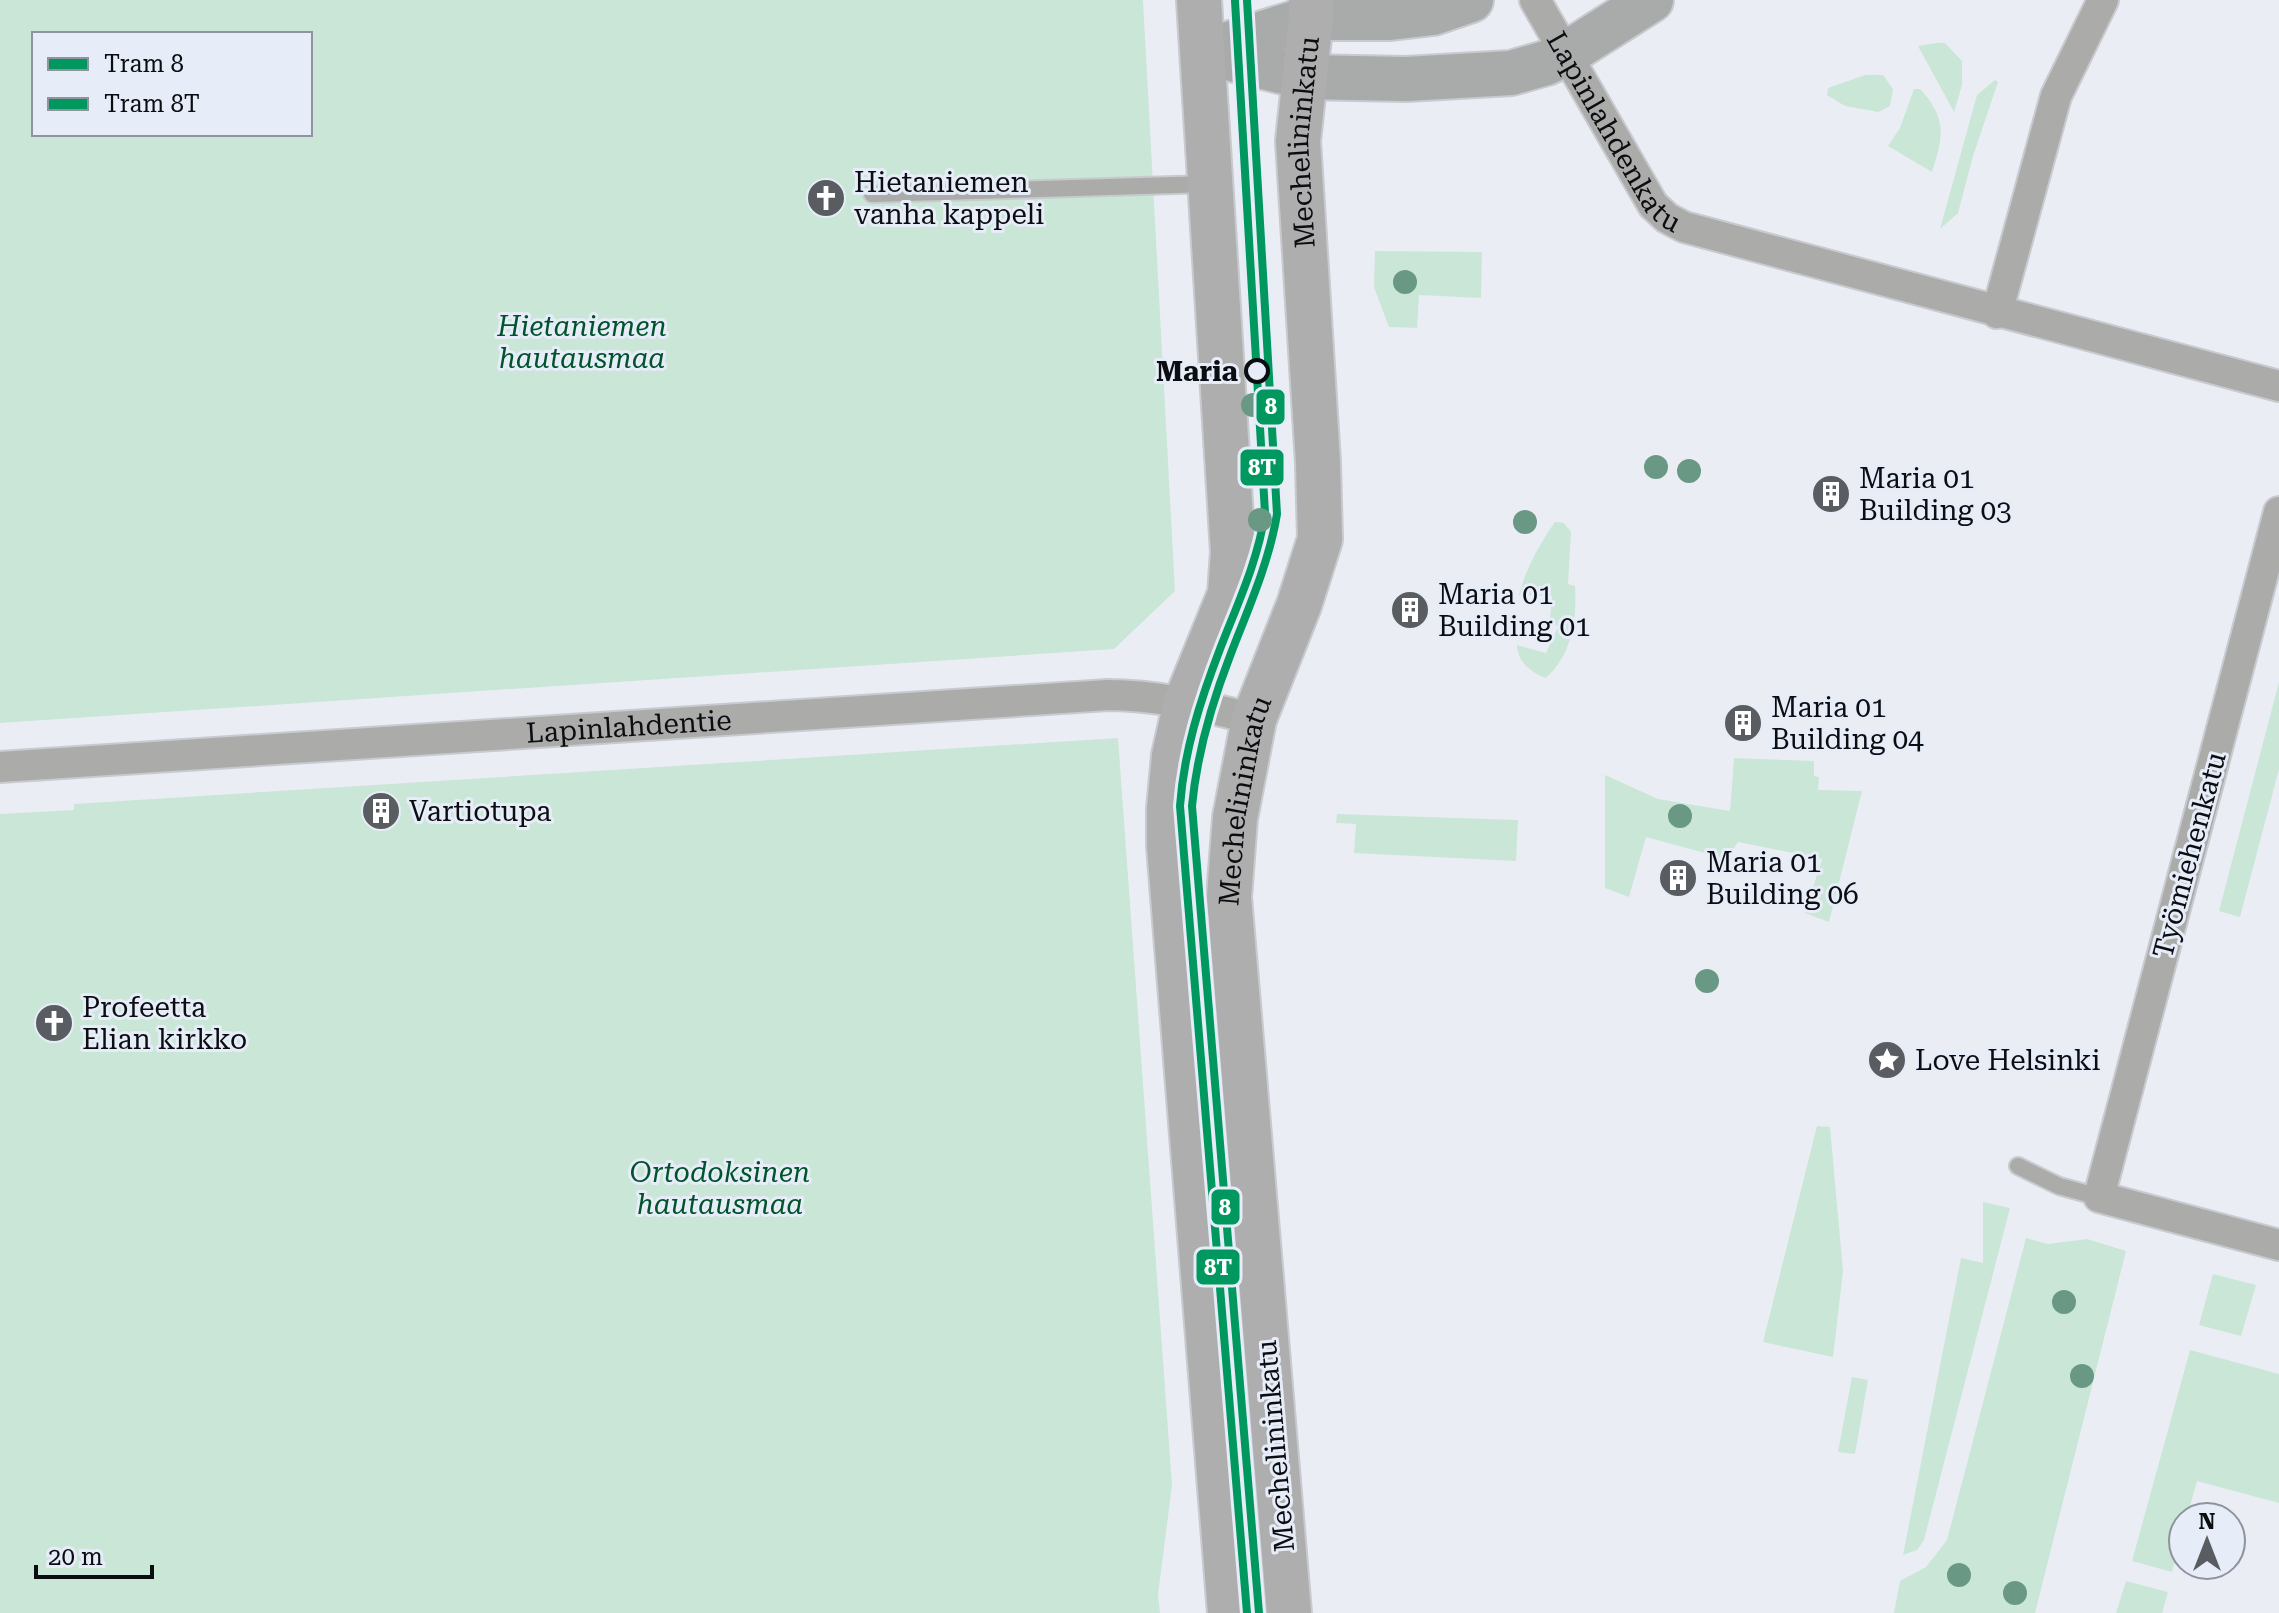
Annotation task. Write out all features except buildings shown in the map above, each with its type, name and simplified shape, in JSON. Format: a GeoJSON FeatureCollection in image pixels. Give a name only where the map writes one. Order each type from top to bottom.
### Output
{"type":"FeatureCollection","features":[{"type":"Feature","properties":{"kind":"main road","name":"Mechelininkatu"},"geometry":{"type":"LineString","coordinates":[[1199,0],[1233,552],[1230,594],[1186,702],[1174,756],[1169,845],[1230,1613]]}},
{"type":"Feature","properties":{"kind":"main road"},"geometry":{"type":"LineString","coordinates":[[1203,52],[1311,9],[1390,18],[1433,13],[1471,0]]}},
{"type":"Feature","properties":{"kind":"main road"},"geometry":{"type":"LineString","coordinates":[[1203,52],[1304,77],[1406,79],[1511,73],[1566,54],[1651,0]]}},
{"type":"Feature","properties":{"kind":"main road","name":"Mechelininkatu"},"geometry":{"type":"LineString","coordinates":[[1289,1613],[1229,897],[1235,818],[1254,719],[1299,605],[1320,539],[1320,488],[1298,141],[1311,9]]}},
{"type":"Feature","properties":{"kind":"street","name":"Lapinlahdenkatu"},"geometry":{"type":"LineString","coordinates":[[1535,0],[1653,205],[1667,218],[1684,227],[2279,386]]}},
{"type":"Feature","properties":{"kind":"street"},"geometry":{"type":"LineString","coordinates":[[1991,311],[2056,96],[2103,0]]}},
{"type":"Feature","properties":{"kind":"street","name":"Työmiehenkatu"},"geometry":{"type":"LineString","coordinates":[[2099,1197],[2279,512]]}},
{"type":"Feature","properties":{"kind":"street","name":"Lapinlahdentie"},"geometry":{"type":"LineString","coordinates":[[0,767],[1108,695],[1147,696],[1186,702],[1254,719]]}},
{"type":"Feature","properties":{"kind":"street"},"geometry":{"type":"LineString","coordinates":[[2099,1197],[2279,1245]]}},
{"type":"Feature","properties":{"kind":"lane"},"geometry":{"type":"LineString","coordinates":[[872,194],[1210,184]]}},
{"type":"Feature","properties":{"kind":"lane"},"geometry":{"type":"LineString","coordinates":[[2018,1166],[2059,1186],[2099,1197]]}},
{"type":"Feature","properties":{"kind":"green space","name":"Hietaniemen hautausmaa"},"geometry":{"type":"Polygon","coordinates":[[[0,0],[1143,0],[1175,591],[1114,649],[0,723],[0,0]]]}},
{"type":"Feature","properties":{"kind":"green space"},"geometry":{"type":"Polygon","coordinates":[[[1945,43],[1962,61],[1962,85],[1954,112],[1918,46],[1945,43]]]}},
{"type":"Feature","properties":{"kind":"green space"},"geometry":{"type":"Polygon","coordinates":[[[1865,75],[1883,75],[1893,89],[1890,106],[1878,112],[1845,106],[1827,95],[1828,88],[1865,75]]]}},
{"type":"Feature","properties":{"kind":"green space"},"geometry":{"type":"Polygon","coordinates":[[[1995,80],[1998,82],[1958,213],[1940,229],[1977,95],[1995,80]]]}},
{"type":"Feature","properties":{"kind":"green space"},"geometry":{"type":"Polygon","coordinates":[[[1914,89],[1920,89],[1939,119],[1939,149],[1932,172],[1888,146],[1900,128],[1914,89]]]}},
{"type":"Feature","properties":{"kind":"green space"},"geometry":{"type":"Polygon","coordinates":[[[1375,251],[1482,252],[1481,298],[1419,295],[1417,328],[1389,327],[1374,287],[1375,251]]]}},
{"type":"Feature","properties":{"kind":"green space"},"geometry":{"type":"Polygon","coordinates":[[[1555,522],[1564,523],[1571,532],[1568,584],[1575,586],[1575,611],[1567,647],[1555,669],[1546,678],[1526,666],[1519,656],[1517,645],[1546,653],[1558,627],[1550,620],[1552,596],[1519,595],[1525,575],[1555,522]]]}},
{"type":"Feature","properties":{"kind":"green space"},"geometry":{"type":"Polygon","coordinates":[[[2279,682],[2279,769],[2240,917],[2219,911],[2279,682]]]}},
{"type":"Feature","properties":{"kind":"green space","name":"Ortodoksinen hautausmaa"},"geometry":{"type":"Polygon","coordinates":[[[1118,738],[1172,1485],[1158,1595],[1160,1613],[0,1613],[0,814],[74,810],[74,804],[1118,738]]]}},
{"type":"Feature","properties":{"kind":"green space"},"geometry":{"type":"Polygon","coordinates":[[[1734,758],[1814,761],[1814,776],[1819,777],[1818,790],[1862,791],[1829,922],[1805,913],[1822,859],[1738,842],[1727,859],[1646,837],[1629,897],[1605,888],[1605,775],[1658,799],[1730,811],[1734,758]]]}},
{"type":"Feature","properties":{"kind":"green space"},"geometry":{"type":"Polygon","coordinates":[[[1337,814],[1518,820],[1516,861],[1354,853],[1356,824],[1336,823],[1337,814]]]}},
{"type":"Feature","properties":{"kind":"green space"},"geometry":{"type":"Polygon","coordinates":[[[1817,1126],[1830,1127],[1843,1271],[1833,1357],[1763,1342],[1817,1126]]]}},
{"type":"Feature","properties":{"kind":"green space"},"geometry":{"type":"Polygon","coordinates":[[[1983,1202],[2010,1208],[1924,1540],[1917,1550],[1903,1555],[1961,1258],[1983,1263],[1983,1202]]]}},
{"type":"Feature","properties":{"kind":"green space"},"geometry":{"type":"Polygon","coordinates":[[[2026,1238],[2048,1244],[2087,1239],[2126,1251],[2035,1613],[1894,1613],[1900,1581],[1926,1567],[1947,1540],[2026,1238]]]}},
{"type":"Feature","properties":{"kind":"green space"},"geometry":{"type":"Polygon","coordinates":[[[2213,1274],[2256,1285],[2241,1336],[2199,1325],[2213,1274]]]}},
{"type":"Feature","properties":{"kind":"green space"},"geometry":{"type":"Polygon","coordinates":[[[2190,1350],[2279,1374],[2279,1503],[2197,1481],[2191,1501],[2167,1501],[2167,1571],[2132,1561],[2190,1350]]]}},
{"type":"Feature","properties":{"kind":"green space"},"geometry":{"type":"Polygon","coordinates":[[[1852,1377],[1868,1380],[1855,1454],[1838,1452],[1852,1377]]]}},
{"type":"Feature","properties":{"kind":"green space"},"geometry":{"type":"Polygon","coordinates":[[[2126,1581],[2168,1592],[2162,1613],[2116,1613],[2126,1581]]]}},
{"type":"Feature","properties":{"kind":"tram line","name":"8"},"geometry":{"type":"LineString","coordinates":[[1247,0],[1277,514],[1263,568],[1211,711],[1197,767],[1192,806],[1259,1613]]}},
{"type":"Feature","properties":{"kind":"tram line","name":"8T"},"geometry":{"type":"LineString","coordinates":[[1235,1],[1265,513],[1252,566],[1200,707],[1189,746],[1180,806],[1247,1613]]}},
{"type":"Feature","properties":{"kind":"place","name":"Hietaniemen vanha kappeli"},"geometry":{"type":"Point","coordinates":[826,198]}},
{"type":"Feature","properties":{"kind":"place","name":"Maria"},"geometry":{"type":"Point","coordinates":[1257,371]}},
{"type":"Feature","properties":{"kind":"place","name":"Maria 01 Building 03"},"geometry":{"type":"Point","coordinates":[1831,494]}},
{"type":"Feature","properties":{"kind":"place","name":"Maria 01 Building 01"},"geometry":{"type":"Point","coordinates":[1410,610]}},
{"type":"Feature","properties":{"kind":"place","name":"Maria 01 Building 04"},"geometry":{"type":"Point","coordinates":[1743,723]}},
{"type":"Feature","properties":{"kind":"place","name":"Vartiotupa"},"geometry":{"type":"Point","coordinates":[381,811]}},
{"type":"Feature","properties":{"kind":"place","name":"Maria 01 Building 06"},"geometry":{"type":"Point","coordinates":[1678,878]}},
{"type":"Feature","properties":{"kind":"place","name":"Profeetta Elian kirkko"},"geometry":{"type":"Point","coordinates":[54,1023]}},
{"type":"Feature","properties":{"kind":"place","name":"Love Helsinki"},"geometry":{"type":"Point","coordinates":[1887,1060]}}]}
